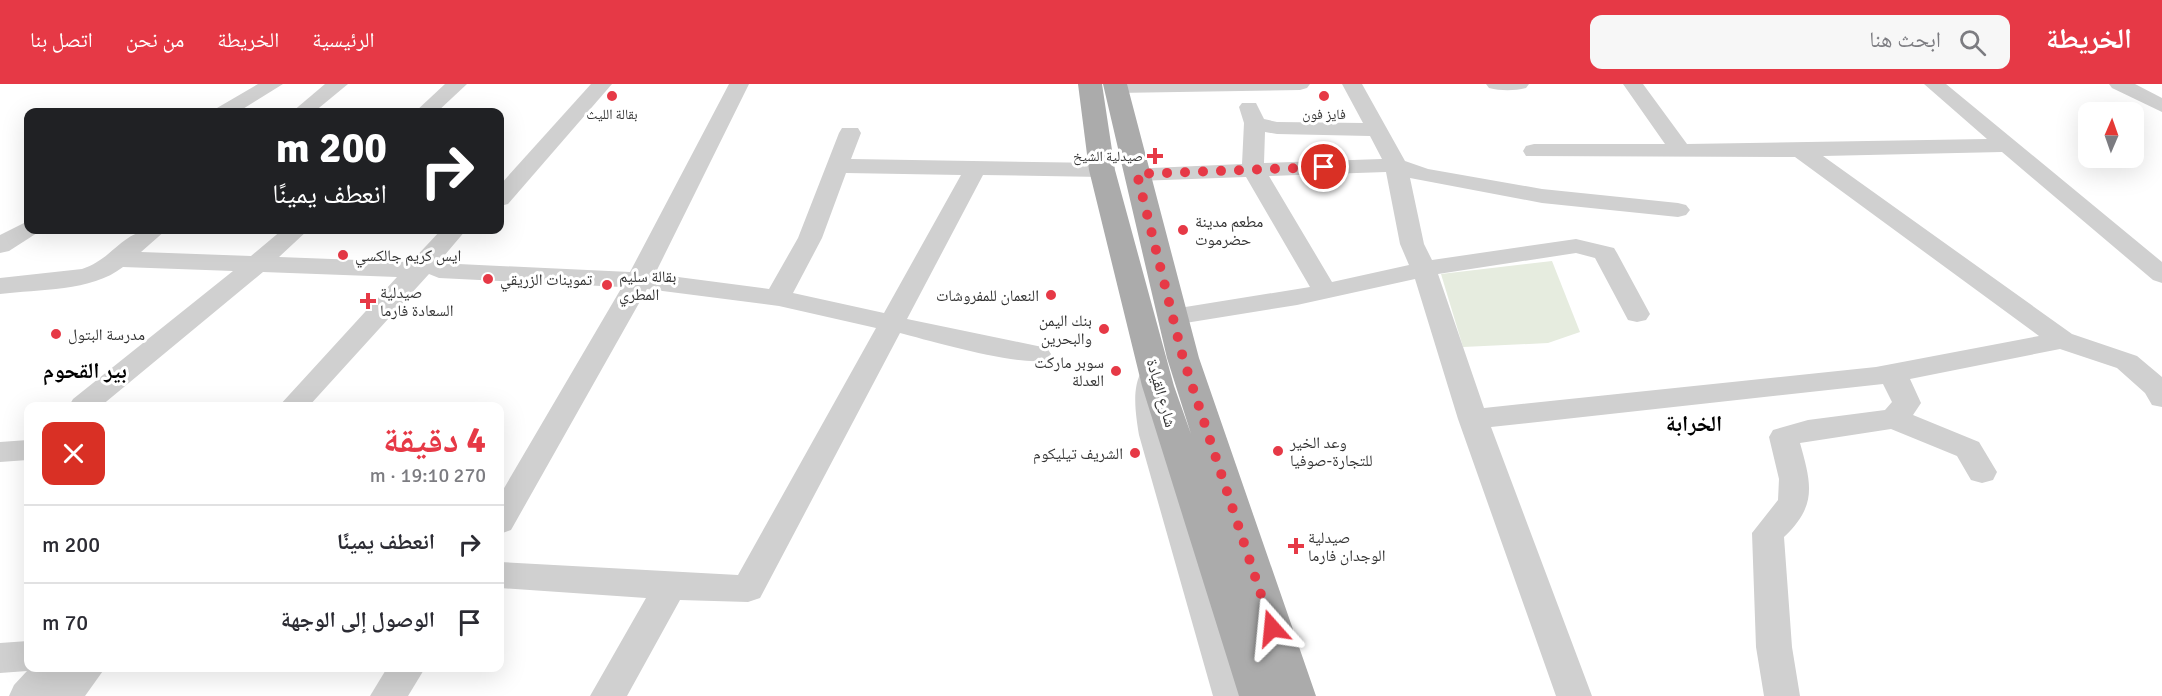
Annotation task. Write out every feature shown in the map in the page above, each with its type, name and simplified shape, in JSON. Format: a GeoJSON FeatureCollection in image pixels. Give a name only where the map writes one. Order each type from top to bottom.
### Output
{"type":"FeatureCollection","features":[{"type":"Feature","properties":{"kind":"main road","name":"شارع القيادة"},"geometry":{"type":"LineString","coordinates":[[1107,85],[1102,170],[1168,360],[1294,696]]}},
{"type":"Feature","properties":{"kind":"main road","name":"شارع القيادة"},"geometry":{"type":"LineString","coordinates":[[1107,85],[1137,174],[1173,317],[1168,360],[1158,386],[1260,696]]}},
{"type":"Feature","properties":{"kind":"street"},"geometry":{"type":"LineString","coordinates":[[231,108],[273,84]]}},
{"type":"Feature","properties":{"kind":"street"},"geometry":{"type":"LineString","coordinates":[[307,108],[338,84]]}},
{"type":"Feature","properties":{"kind":"street"},"geometry":{"type":"LineString","coordinates":[[429,108],[456,84]]}},
{"type":"Feature","properties":{"kind":"street"},"geometry":{"type":"LineString","coordinates":[[504,173],[585,84]]}},
{"type":"Feature","properties":{"kind":"street"},"geometry":{"type":"LineString","coordinates":[[504,194],[602,84]]}},
{"type":"Feature","properties":{"kind":"street"},"geometry":{"type":"LineString","coordinates":[[504,515],[639,280],[739,84]]}},
{"type":"Feature","properties":{"kind":"street"},"geometry":{"type":"LineString","coordinates":[[1107,85],[1300,84]]}},
{"type":"Feature","properties":{"kind":"street"},"geometry":{"type":"LineString","coordinates":[[1352,84],[1396,165],[1412,244],[1424,269],[1473,419],[1574,696]]}},
{"type":"Feature","properties":{"kind":"street"},"geometry":{"type":"LineString","coordinates":[[1498,84],[1519,84]]}},
{"type":"Feature","properties":{"kind":"street"},"geometry":{"type":"LineString","coordinates":[[1633,84],[1680,149]]}},
{"type":"Feature","properties":{"kind":"street"},"geometry":{"type":"LineString","coordinates":[[1934,84],[2162,275]]}},
{"type":"Feature","properties":{"kind":"street"},"geometry":{"type":"LineString","coordinates":[[2119,84],[2162,106]]}},
{"type":"Feature","properties":{"kind":"street"},"geometry":{"type":"LineString","coordinates":[[1242,85],[1255,123],[1253,169],[1325,291]]}},
{"type":"Feature","properties":{"kind":"street"},"geometry":{"type":"LineString","coordinates":[[1255,123],[1277,128],[1379,130]]}},
{"type":"Feature","properties":{"kind":"street"},"geometry":{"type":"LineString","coordinates":[[777,298],[810,238],[850,133]]}},
{"type":"Feature","properties":{"kind":"street"},"geometry":{"type":"LineString","coordinates":[[1534,151],[1800,150],[2007,145]]}},
{"type":"Feature","properties":{"kind":"street"},"geometry":{"type":"LineString","coordinates":[[1800,150],[2062,340],[2127,362],[2157,388],[2162,398]]}},
{"type":"Feature","properties":{"kind":"street"},"geometry":{"type":"LineString","coordinates":[[1137,174],[1396,165],[1423,175],[1542,196],[1678,210]]}},
{"type":"Feature","properties":{"kind":"street"},"geometry":{"type":"LineString","coordinates":[[839,166],[1102,170]]}},
{"type":"Feature","properties":{"kind":"street"},"geometry":{"type":"LineString","coordinates":[[504,575],[670,587],[748,589],[894,323],[975,169]]}},
{"type":"Feature","properties":{"kind":"street"},"geometry":{"type":"LineString","coordinates":[[0,246],[24,231]]}},
{"type":"Feature","properties":{"kind":"street"},"geometry":{"type":"LineString","coordinates":[[0,286],[85,276],[103,270],[149,234]]}},
{"type":"Feature","properties":{"kind":"street"},"geometry":{"type":"LineString","coordinates":[[87,402],[291,234]]}},
{"type":"Feature","properties":{"kind":"street"},"geometry":{"type":"LineString","coordinates":[[322,402],[429,270],[452,234]]}},
{"type":"Feature","properties":{"kind":"street"},"geometry":{"type":"LineString","coordinates":[[297,402],[429,270],[470,234]]}},
{"type":"Feature","properties":{"kind":"street"},"geometry":{"type":"LineString","coordinates":[[1173,317],[1221,311],[1424,269],[1576,246],[1605,253],[1637,314]]}},
{"type":"Feature","properties":{"kind":"street"},"geometry":{"type":"LineString","coordinates":[[116,259],[639,280],[777,298],[894,323],[989,347],[1037,354]]}},
{"type":"Feature","properties":{"kind":"street"},"geometry":{"type":"LineString","coordinates":[[1473,419],[1890,374],[2062,340]]}},
{"type":"Feature","properties":{"kind":"street"},"geometry":{"type":"LineString","coordinates":[[1231,696],[1154,435],[1150,390],[1168,360],[1210,412],[1306,696]]}},
{"type":"Feature","properties":{"kind":"street"},"geometry":{"type":"LineString","coordinates":[[1890,374],[1902,388],[1907,403],[1894,418]]}},
{"type":"Feature","properties":{"kind":"street"},"geometry":{"type":"LineString","coordinates":[[1782,696],[1774,647],[1768,533],[1787,518],[1797,499],[1784,437],[1808,430],[1894,418],[1968,449],[1983,472]]}},
{"type":"Feature","properties":{"kind":"street"},"geometry":{"type":"LineString","coordinates":[[0,452],[24,450]]}},
{"type":"Feature","properties":{"kind":"street"},"geometry":{"type":"LineString","coordinates":[[608,696],[670,587]]}},
{"type":"Feature","properties":{"kind":"street"},"geometry":{"type":"LineString","coordinates":[[0,658],[24,656]]}},
{"type":"Feature","properties":{"kind":"street"},"geometry":{"type":"LineString","coordinates":[[27,696],[49,672]]}},
{"type":"Feature","properties":{"kind":"street"},"geometry":{"type":"LineString","coordinates":[[62,696],[83,672]]}},
{"type":"Feature","properties":{"kind":"street"},"geometry":{"type":"LineString","coordinates":[[388,696],[404,672]]}},
{"type":"Feature","properties":{"kind":"shaded area"},"geometry":{"type":"Polygon","coordinates":[[[1552,261],[1580,332],[1548,343],[1463,347],[1441,274],[1552,261]]]}},
{"type":"Feature","properties":{"kind":"place","name":"بقالة الليث"},"geometry":{"type":"Point","coordinates":[612,96]}},
{"type":"Feature","properties":{"kind":"place","name":"فايز فون"},"geometry":{"type":"Point","coordinates":[1324,96]}},
{"type":"Feature","properties":{"kind":"place","name":"صيدلية الشيخ"},"geometry":{"type":"Point","coordinates":[1155,156]}},
{"type":"Feature","properties":{"kind":"place","name":"مطعم مدينة حضرموت"},"geometry":{"type":"Point","coordinates":[1183,230]}},
{"type":"Feature","properties":{"kind":"place","name":"ايس كريم جالكسي"},"geometry":{"type":"Point","coordinates":[343,255]}},
{"type":"Feature","properties":{"kind":"place","name":"تموينات الزريقي"},"geometry":{"type":"Point","coordinates":[488,279]}},
{"type":"Feature","properties":{"kind":"place","name":"بقالة سليم المطري"},"geometry":{"type":"Point","coordinates":[607,285]}},
{"type":"Feature","properties":{"kind":"place","name":"النعمان للمفروشات"},"geometry":{"type":"Point","coordinates":[1051,295]}},
{"type":"Feature","properties":{"kind":"place","name":"صيدلية السعادة فارما"},"geometry":{"type":"Point","coordinates":[368,301]}},
{"type":"Feature","properties":{"kind":"place","name":"بنك اليمن والبحرين"},"geometry":{"type":"Point","coordinates":[1104,329]}},
{"type":"Feature","properties":{"kind":"place","name":"مدرسة البتول"},"geometry":{"type":"Point","coordinates":[56,334]}},
{"type":"Feature","properties":{"kind":"place","name":"سوبر ماركت العدلة"},"geometry":{"type":"Point","coordinates":[1116,371]}},
{"type":"Feature","properties":{"kind":"place","name":"وعد الخير للتجارة-صوفيا"},"geometry":{"type":"Point","coordinates":[1278,451]}},
{"type":"Feature","properties":{"kind":"place","name":"الشريف تيليكوم"},"geometry":{"type":"Point","coordinates":[1135,453]}},
{"type":"Feature","properties":{"kind":"place","name":"صيدلية الوجدان فارما"},"geometry":{"type":"Point","coordinates":[1296,546]}},
{"type":"Feature","properties":{"kind":"district","name":"بير القحوم"},"geometry":{"type":"Point","coordinates":[85,370]}},
{"type":"Feature","properties":{"kind":"district","name":"الخرابة"},"geometry":{"type":"Point","coordinates":[1694,423]}},
{"type":"Feature","properties":{"kind":"route"},"geometry":{"type":"LineString","coordinates":[[1272,628],[1183,358],[1137,174],[1324,167]]}}]}
